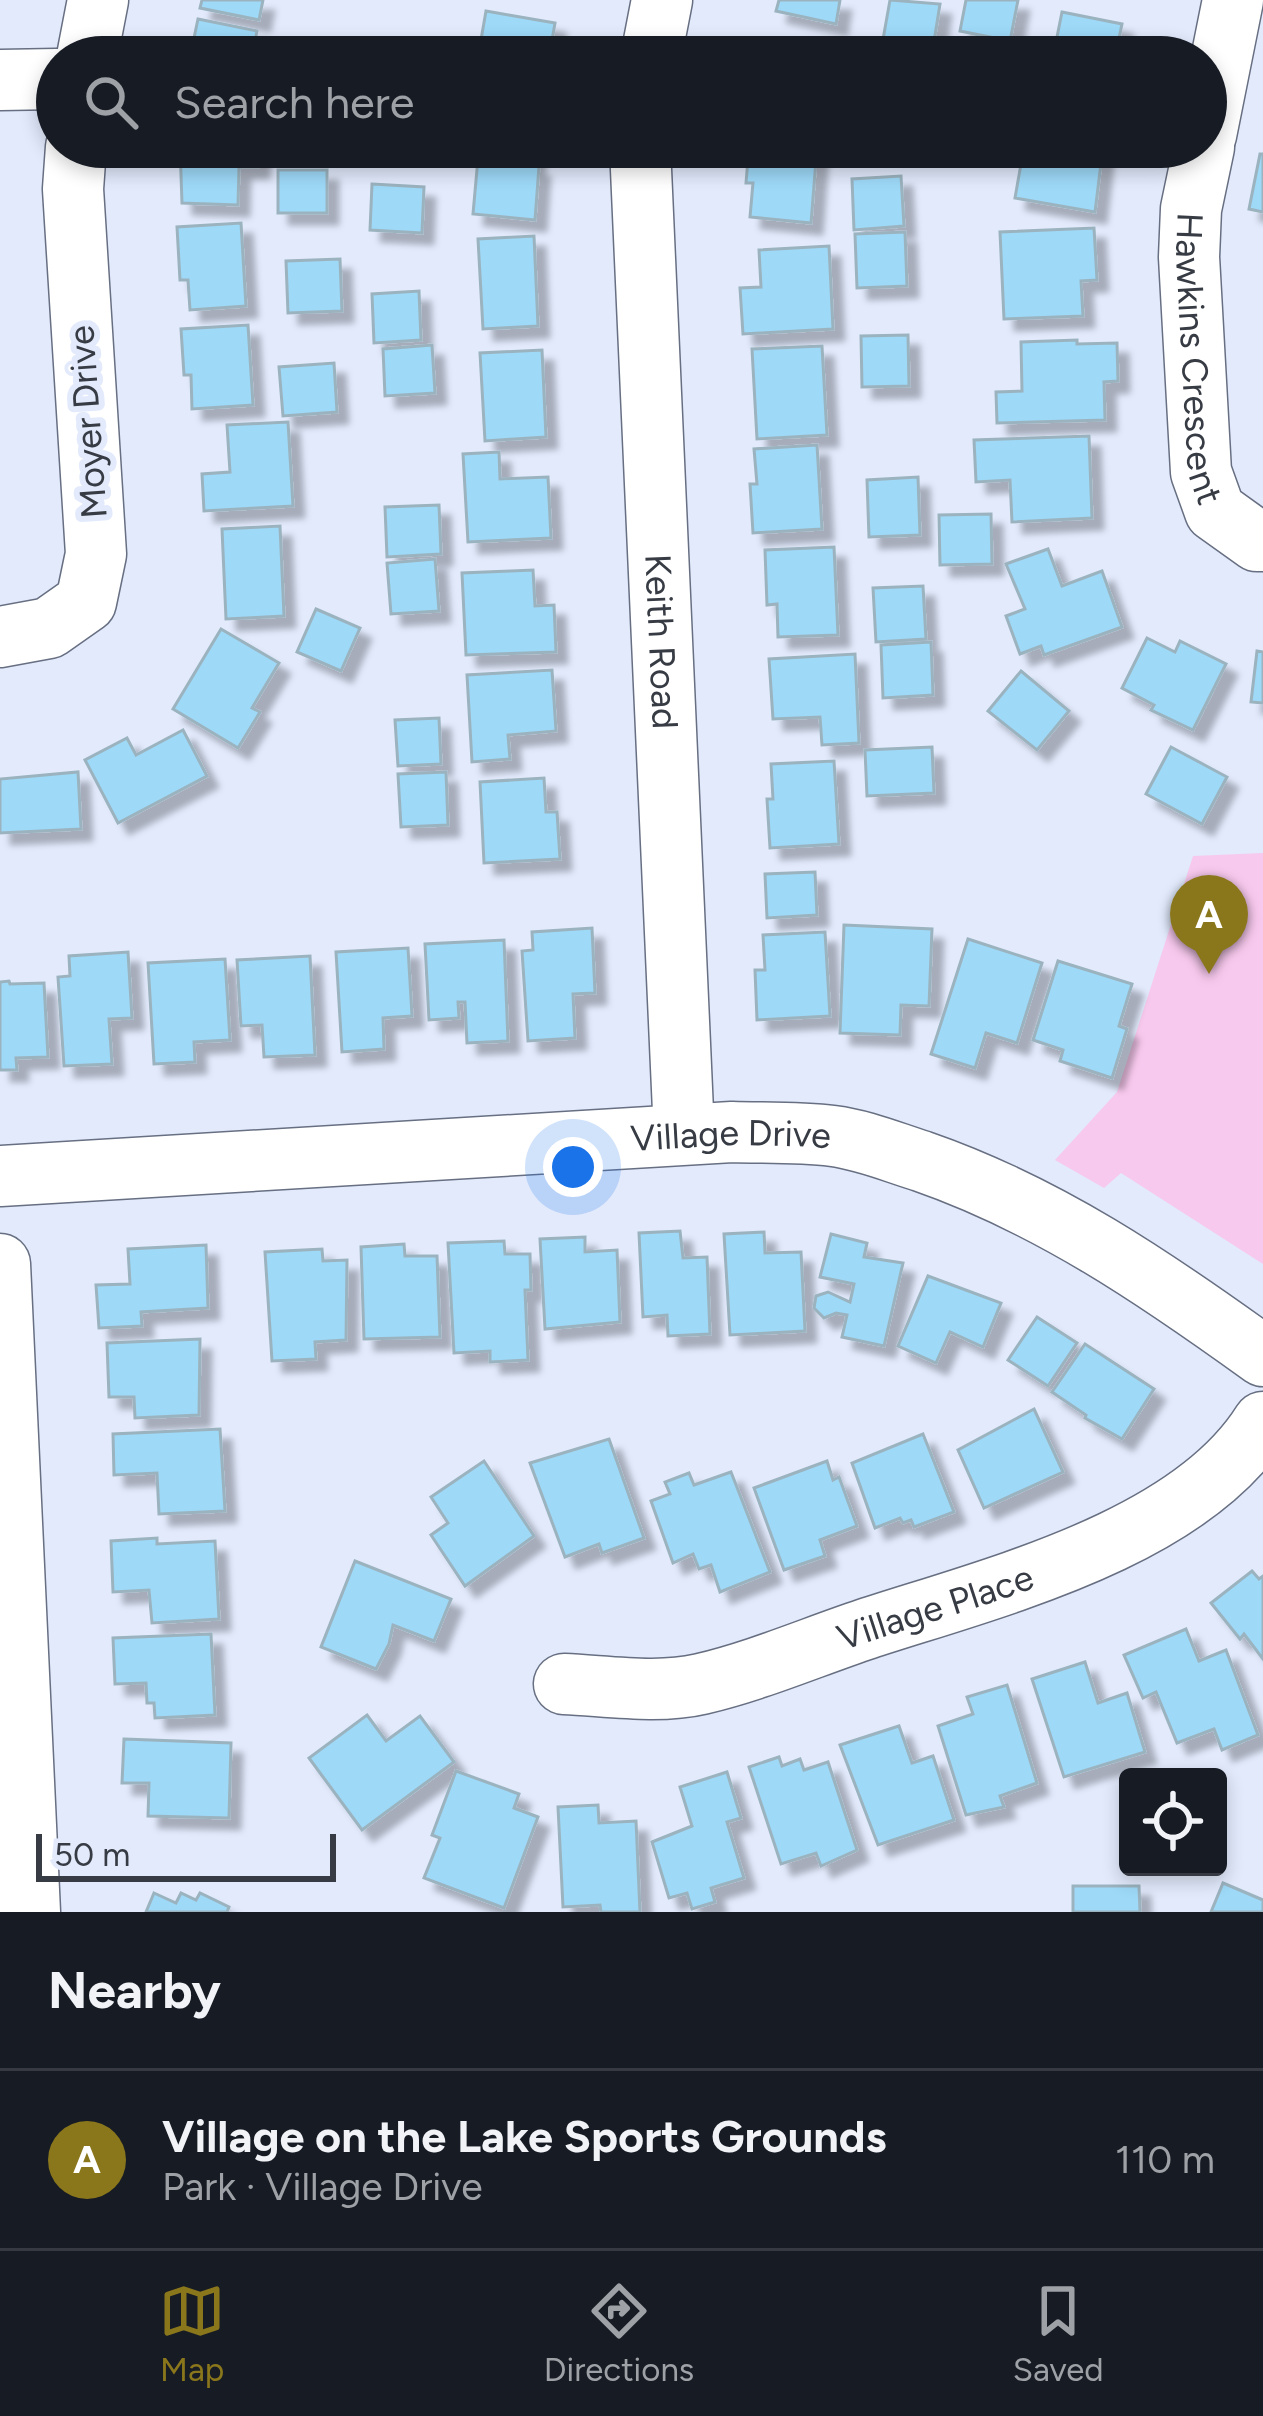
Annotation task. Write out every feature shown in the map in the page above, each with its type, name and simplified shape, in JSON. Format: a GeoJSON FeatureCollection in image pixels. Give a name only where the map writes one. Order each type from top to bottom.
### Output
{"type":"FeatureCollection","features":[{"type":"Feature","properties":{"kind":"street"},"geometry":{"type":"LineString","coordinates":[[91,36],[98,0]]}},
{"type":"Feature","properties":{"kind":"street"},"geometry":{"type":"LineString","coordinates":[[655,36],[662,0]]}},
{"type":"Feature","properties":{"kind":"street"},"geometry":{"type":"LineString","coordinates":[[1226,36],[1233,0]]}},
{"type":"Feature","properties":{"kind":"street"},"geometry":{"type":"LineString","coordinates":[[0,80],[36,79]]}},
{"type":"Feature","properties":{"kind":"street","name":"Moyer Drive"},"geometry":{"type":"LineString","coordinates":[[0,637],[49,628],[86,602],[96,554],[74,168]]}},
{"type":"Feature","properties":{"kind":"street","name":"Keith Road"},"geometry":{"type":"LineString","coordinates":[[641,168],[685,1134]]}},
{"type":"Feature","properties":{"kind":"street","name":"Hawkins Crescent"},"geometry":{"type":"LineString","coordinates":[[1200,168],[1191,209],[1189,257],[1202,472],[1215,511],[1263,541]]}},
{"type":"Feature","properties":{"kind":"street","name":"Village Drive"},"geometry":{"type":"LineString","coordinates":[[0,1176],[685,1134],[832,1136],[985,1183],[1109,1250],[1263,1356]]}},
{"type":"Feature","properties":{"kind":"street"},"geometry":{"type":"LineString","coordinates":[[0,1264],[30,1912]]}},
{"type":"Feature","properties":{"kind":"street","name":"Village Place"},"geometry":{"type":"LineString","coordinates":[[564,1684],[698,1685],[1034,1574],[1141,1528],[1198,1490],[1251,1441],[1263,1422]]}},
{"type":"Feature","properties":{"kind":"shaded area"},"geometry":{"type":"Polygon","coordinates":[[[1263,853],[1263,1264],[1121,1173],[1104,1188],[1055,1160],[1117,1092],[1193,856],[1263,853]]]}},
{"type":"Feature","properties":{"kind":"building"},"geometry":{"type":"Polygon","coordinates":[[[202,0],[263,0],[259,20],[200,8],[202,0]]]}},
{"type":"Feature","properties":{"kind":"building"},"geometry":{"type":"Polygon","coordinates":[[[779,0],[840,0],[836,24],[776,11],[779,0]]]}},
{"type":"Feature","properties":{"kind":"building"},"geometry":{"type":"Polygon","coordinates":[[[890,0],[940,4],[935,36],[884,36],[890,0]]]}},
{"type":"Feature","properties":{"kind":"building"},"geometry":{"type":"Polygon","coordinates":[[[966,0],[1018,0],[1011,36],[960,31],[966,0]]]}},
{"type":"Feature","properties":{"kind":"building"},"geometry":{"type":"Polygon","coordinates":[[[486,11],[555,23],[553,36],[482,36],[486,11]]]}},
{"type":"Feature","properties":{"kind":"building"},"geometry":{"type":"Polygon","coordinates":[[[1062,12],[1122,24],[1119,36],[1057,36],[1062,12]]]}},
{"type":"Feature","properties":{"kind":"building"},"geometry":{"type":"Polygon","coordinates":[[[198,19],[257,31],[256,36],[194,36],[198,19]]]}},
{"type":"Feature","properties":{"kind":"building"},"geometry":{"type":"Polygon","coordinates":[[[1263,154],[1263,212],[1249,209],[1263,154]]]}},
{"type":"Feature","properties":{"kind":"building"},"geometry":{"type":"Polygon","coordinates":[[[181,168],[239,168],[238,205],[182,203],[181,168]]]}},
{"type":"Feature","properties":{"kind":"building"},"geometry":{"type":"Polygon","coordinates":[[[477,168],[539,168],[535,220],[473,214],[477,168]]]}},
{"type":"Feature","properties":{"kind":"building"},"geometry":{"type":"Polygon","coordinates":[[[747,168],[815,168],[811,223],[750,217],[753,183],[746,183],[747,168]]]}},
{"type":"Feature","properties":{"kind":"building"},"geometry":{"type":"Polygon","coordinates":[[[1020,168],[1100,168],[1095,212],[1015,198],[1020,168]]]}},
{"type":"Feature","properties":{"kind":"building"},"geometry":{"type":"Polygon","coordinates":[[[278,170],[327,170],[327,213],[278,213],[278,170]]]}},
{"type":"Feature","properties":{"kind":"building"},"geometry":{"type":"Polygon","coordinates":[[[901,176],[904,226],[854,230],[852,179],[901,176]]]}},
{"type":"Feature","properties":{"kind":"building"},"geometry":{"type":"Polygon","coordinates":[[[372,184],[424,187],[422,233],[370,230],[372,184]]]}},
{"type":"Feature","properties":{"kind":"building"},"geometry":{"type":"Polygon","coordinates":[[[241,223],[246,306],[190,310],[188,280],[180,280],[177,227],[241,223]]]}},
{"type":"Feature","properties":{"kind":"building"},"geometry":{"type":"Polygon","coordinates":[[[1094,228],[1097,280],[1081,281],[1083,316],[1004,319],[1000,232],[1094,228]]]}},
{"type":"Feature","properties":{"kind":"building"},"geometry":{"type":"Polygon","coordinates":[[[905,232],[907,286],[857,288],[855,234],[905,232]]]}},
{"type":"Feature","properties":{"kind":"building"},"geometry":{"type":"Polygon","coordinates":[[[534,236],[538,326],[483,329],[478,239],[534,236]]]}},
{"type":"Feature","properties":{"kind":"building"},"geometry":{"type":"Polygon","coordinates":[[[829,246],[833,329],[743,334],[740,288],[761,287],[759,250],[829,246]]]}},
{"type":"Feature","properties":{"kind":"building"},"geometry":{"type":"Polygon","coordinates":[[[340,259],[342,311],[288,313],[286,261],[340,259]]]}},
{"type":"Feature","properties":{"kind":"building"},"geometry":{"type":"Polygon","coordinates":[[[419,291],[421,340],[374,343],[372,294],[419,291]]]}},
{"type":"Feature","properties":{"kind":"building"},"geometry":{"type":"Polygon","coordinates":[[[248,325],[253,405],[192,409],[191,375],[184,375],[181,329],[248,325]]]}},
{"type":"Feature","properties":{"kind":"building"},"geometry":{"type":"Polygon","coordinates":[[[908,335],[909,386],[862,387],[861,336],[908,335]]]}},
{"type":"Feature","properties":{"kind":"building"},"geometry":{"type":"Polygon","coordinates":[[[1077,340],[1077,344],[1117,343],[1118,381],[1104,382],[1105,420],[997,423],[996,392],[1022,391],[1021,342],[1077,340]]]}},
{"type":"Feature","properties":{"kind":"building"},"geometry":{"type":"Polygon","coordinates":[[[432,345],[435,393],[385,396],[383,349],[432,345]]]}},
{"type":"Feature","properties":{"kind":"building"},"geometry":{"type":"Polygon","coordinates":[[[822,346],[827,435],[757,439],[752,349],[822,346]]]}},
{"type":"Feature","properties":{"kind":"building"},"geometry":{"type":"Polygon","coordinates":[[[542,350],[546,437],[485,441],[480,353],[542,350]]]}},
{"type":"Feature","properties":{"kind":"building"},"geometry":{"type":"Polygon","coordinates":[[[334,363],[337,412],[283,416],[279,367],[334,363]]]}},
{"type":"Feature","properties":{"kind":"building"},"geometry":{"type":"Polygon","coordinates":[[[288,422],[293,506],[204,511],[202,474],[230,472],[227,425],[288,422]]]}},
{"type":"Feature","properties":{"kind":"building"},"geometry":{"type":"Polygon","coordinates":[[[1089,436],[1092,518],[1012,522],[1010,480],[976,482],[974,440],[1089,436]]]}},
{"type":"Feature","properties":{"kind":"building"},"geometry":{"type":"Polygon","coordinates":[[[817,445],[822,529],[753,533],[754,449],[817,445]]]}},
{"type":"Feature","properties":{"kind":"building"},"geometry":{"type":"Polygon","coordinates":[[[499,452],[500,479],[548,477],[551,538],[468,542],[463,454],[499,452]]]}},
{"type":"Feature","properties":{"kind":"building"},"geometry":{"type":"Polygon","coordinates":[[[918,477],[920,535],[869,537],[867,480],[918,477]]]}},
{"type":"Feature","properties":{"kind":"building"},"geometry":{"type":"Polygon","coordinates":[[[439,505],[441,554],[387,557],[385,507],[439,505]]]}},
{"type":"Feature","properties":{"kind":"building"},"geometry":{"type":"Polygon","coordinates":[[[991,514],[992,564],[940,565],[939,515],[991,514]]]}},
{"type":"Feature","properties":{"kind":"building"},"geometry":{"type":"Polygon","coordinates":[[[280,526],[284,616],[226,619],[222,529],[280,526]]]}},
{"type":"Feature","properties":{"kind":"building"},"geometry":{"type":"Polygon","coordinates":[[[834,547],[838,635],[778,637],[777,604],[767,605],[765,550],[834,547]]]}},
{"type":"Feature","properties":{"kind":"building"},"geometry":{"type":"Polygon","coordinates":[[[1048,549],[1062,586],[1102,571],[1122,627],[1044,655],[1041,646],[1020,654],[1006,616],[1025,609],[1006,564],[1048,549]]]}},
{"type":"Feature","properties":{"kind":"building"},"geometry":{"type":"Polygon","coordinates":[[[435,559],[439,611],[391,614],[387,563],[435,559]]]}},
{"type":"Feature","properties":{"kind":"building"},"geometry":{"type":"Polygon","coordinates":[[[533,570],[535,606],[554,605],[556,652],[466,655],[462,573],[533,570]]]}},
{"type":"Feature","properties":{"kind":"building"},"geometry":{"type":"Polygon","coordinates":[[[923,586],[926,639],[876,642],[873,588],[923,586]]]}},
{"type":"Feature","properties":{"kind":"building"},"geometry":{"type":"Polygon","coordinates":[[[316,609],[360,628],[341,671],[297,652],[316,609]]]}},
{"type":"Feature","properties":{"kind":"building"},"geometry":{"type":"Polygon","coordinates":[[[221,629],[279,663],[252,708],[260,712],[238,748],[173,709],[221,629]]]}},
{"type":"Feature","properties":{"kind":"building"},"geometry":{"type":"Polygon","coordinates":[[[1147,638],[1175,652],[1180,641],[1226,664],[1193,730],[1151,710],[1154,705],[1122,688],[1147,638]]]}},
{"type":"Feature","properties":{"kind":"building"},"geometry":{"type":"Polygon","coordinates":[[[931,642],[933,695],[883,698],[881,645],[931,642]]]}},
{"type":"Feature","properties":{"kind":"building"},"geometry":{"type":"Polygon","coordinates":[[[1257,651],[1263,652],[1263,703],[1251,702],[1257,651]]]}},
{"type":"Feature","properties":{"kind":"building"},"geometry":{"type":"Polygon","coordinates":[[[855,654],[859,743],[822,745],[820,717],[773,719],[769,659],[855,654]]]}},
{"type":"Feature","properties":{"kind":"building"},"geometry":{"type":"Polygon","coordinates":[[[552,670],[556,731],[508,735],[510,759],[472,762],[467,675],[552,670]]]}},
{"type":"Feature","properties":{"kind":"building"},"geometry":{"type":"Polygon","coordinates":[[[1021,671],[1069,711],[1037,750],[988,711],[1021,671]]]}},
{"type":"Feature","properties":{"kind":"building"},"geometry":{"type":"Polygon","coordinates":[[[439,718],[441,764],[398,766],[395,720],[439,718]]]}},
{"type":"Feature","properties":{"kind":"building"},"geometry":{"type":"Polygon","coordinates":[[[183,730],[207,776],[118,823],[85,760],[127,738],[136,755],[183,730]]]}},
{"type":"Feature","properties":{"kind":"building"},"geometry":{"type":"Polygon","coordinates":[[[932,747],[934,793],[867,796],[865,750],[932,747]]]}},
{"type":"Feature","properties":{"kind":"building"},"geometry":{"type":"Polygon","coordinates":[[[1171,747],[1227,777],[1202,824],[1146,794],[1171,747]]]}},
{"type":"Feature","properties":{"kind":"building"},"geometry":{"type":"Polygon","coordinates":[[[834,761],[839,844],[770,848],[771,764],[834,761]]]}},
{"type":"Feature","properties":{"kind":"building"},"geometry":{"type":"Polygon","coordinates":[[[78,772],[81,829],[0,833],[0,779],[78,772]]]}},
{"type":"Feature","properties":{"kind":"building"},"geometry":{"type":"Polygon","coordinates":[[[446,772],[448,825],[401,827],[398,774],[446,772]]]}},
{"type":"Feature","properties":{"kind":"building"},"geometry":{"type":"Polygon","coordinates":[[[544,778],[546,812],[557,812],[560,859],[484,863],[480,782],[544,778]]]}},
{"type":"Feature","properties":{"kind":"building"},"geometry":{"type":"Polygon","coordinates":[[[815,872],[817,915],[767,918],[765,874],[815,872]]]}},
{"type":"Feature","properties":{"kind":"building"},"geometry":{"type":"Polygon","coordinates":[[[844,925],[932,929],[929,1006],[901,1005],[900,1035],[840,1033],[844,925]]]}},
{"type":"Feature","properties":{"kind":"building"},"geometry":{"type":"Polygon","coordinates":[[[592,928],[595,993],[573,994],[575,1038],[528,1041],[522,951],[533,950],[532,932],[592,928]]]}},
{"type":"Feature","properties":{"kind":"building"},"geometry":{"type":"Polygon","coordinates":[[[825,932],[830,1016],[757,1020],[755,970],[765,970],[763,935],[825,932]]]}},
{"type":"Feature","properties":{"kind":"building"},"geometry":{"type":"Polygon","coordinates":[[[968,939],[1042,963],[1017,1043],[986,1033],[975,1068],[931,1054],[968,939]]]}},
{"type":"Feature","properties":{"kind":"building"},"geometry":{"type":"Polygon","coordinates":[[[504,940],[508,1041],[467,1043],[465,1002],[458,1002],[459,1018],[429,1020],[425,944],[504,940]]]}},
{"type":"Feature","properties":{"kind":"building"},"geometry":{"type":"Polygon","coordinates":[[[408,948],[412,1016],[383,1018],[384,1049],[342,1052],[336,952],[408,948]]]}},
{"type":"Feature","properties":{"kind":"building"},"geometry":{"type":"Polygon","coordinates":[[[128,952],[132,1018],[109,1019],[112,1064],[64,1066],[58,977],[70,976],[69,956],[128,952]]]}},
{"type":"Feature","properties":{"kind":"building"},"geometry":{"type":"Polygon","coordinates":[[[310,956],[315,1055],[264,1057],[262,1025],[241,1026],[237,960],[310,956]]]}},
{"type":"Feature","properties":{"kind":"building"},"geometry":{"type":"Polygon","coordinates":[[[225,959],[230,1040],[194,1042],[195,1062],[154,1064],[148,963],[225,959]]]}},
{"type":"Feature","properties":{"kind":"building"},"geometry":{"type":"Polygon","coordinates":[[[1058,961],[1132,984],[1119,1026],[1127,1029],[1112,1078],[1060,1061],[1063,1050],[1033,1040],[1058,961]]]}},
{"type":"Feature","properties":{"kind":"building"},"geometry":{"type":"Polygon","coordinates":[[[0,982],[44,983],[48,1057],[16,1058],[17,1070],[0,1070],[0,982]]]}},
{"type":"Feature","properties":{"kind":"building"},"geometry":{"type":"Polygon","coordinates":[[[680,1231],[683,1258],[707,1257],[710,1334],[668,1336],[667,1315],[643,1317],[639,1233],[680,1231]]]}},
{"type":"Feature","properties":{"kind":"building"},"geometry":{"type":"Polygon","coordinates":[[[764,1232],[765,1253],[801,1252],[805,1331],[730,1335],[724,1234],[764,1232]]]}},
{"type":"Feature","properties":{"kind":"building"},"geometry":{"type":"Polygon","coordinates":[[[831,1234],[867,1243],[864,1257],[903,1263],[884,1346],[842,1337],[847,1315],[824,1318],[814,1308],[816,1296],[828,1292],[850,1302],[854,1284],[820,1277],[831,1234]]]}},
{"type":"Feature","properties":{"kind":"building"},"geometry":{"type":"Polygon","coordinates":[[[585,1237],[585,1252],[617,1250],[620,1322],[545,1329],[540,1239],[585,1237]]]}},
{"type":"Feature","properties":{"kind":"building"},"geometry":{"type":"Polygon","coordinates":[[[504,1241],[505,1254],[530,1254],[531,1290],[525,1290],[528,1360],[490,1362],[490,1351],[454,1353],[448,1243],[504,1241]]]}},
{"type":"Feature","properties":{"kind":"building"},"geometry":{"type":"Polygon","coordinates":[[[404,1244],[405,1256],[437,1256],[440,1337],[364,1339],[361,1247],[404,1244]]]}},
{"type":"Feature","properties":{"kind":"building"},"geometry":{"type":"Polygon","coordinates":[[[206,1245],[208,1308],[141,1312],[142,1326],[99,1328],[96,1285],[130,1284],[128,1249],[206,1245]]]}},
{"type":"Feature","properties":{"kind":"building"},"geometry":{"type":"Polygon","coordinates":[[[322,1249],[323,1261],[347,1260],[346,1340],[315,1342],[316,1359],[272,1361],[265,1252],[322,1249]]]}},
{"type":"Feature","properties":{"kind":"building"},"geometry":{"type":"Polygon","coordinates":[[[928,1276],[1001,1303],[983,1347],[950,1332],[936,1363],[898,1346],[928,1276]]]}},
{"type":"Feature","properties":{"kind":"building"},"geometry":{"type":"Polygon","coordinates":[[[1037,1317],[1077,1343],[1048,1386],[1008,1360],[1037,1317]]]}},
{"type":"Feature","properties":{"kind":"building"},"geometry":{"type":"Polygon","coordinates":[[[200,1339],[199,1415],[135,1418],[134,1397],[109,1397],[107,1343],[200,1339]]]}},
{"type":"Feature","properties":{"kind":"building"},"geometry":{"type":"Polygon","coordinates":[[[1085,1344],[1154,1389],[1122,1439],[1052,1392],[1085,1344]]]}},
{"type":"Feature","properties":{"kind":"building"},"geometry":{"type":"Polygon","coordinates":[[[1034,1409],[1063,1472],[984,1508],[958,1450],[1034,1409]]]}},
{"type":"Feature","properties":{"kind":"building"},"geometry":{"type":"Polygon","coordinates":[[[220,1429],[225,1511],[159,1514],[157,1473],[114,1475],[113,1434],[220,1429]]]}},
{"type":"Feature","properties":{"kind":"building"},"geometry":{"type":"Polygon","coordinates":[[[923,1434],[954,1512],[914,1527],[911,1520],[903,1523],[900,1518],[875,1528],[852,1463],[923,1434]]]}},
{"type":"Feature","properties":{"kind":"building"},"geometry":{"type":"Polygon","coordinates":[[[609,1439],[644,1538],[602,1553],[599,1544],[565,1557],[530,1463],[609,1439]]]}},
{"type":"Feature","properties":{"kind":"building"},"geometry":{"type":"Polygon","coordinates":[[[484,1461],[534,1536],[465,1586],[431,1535],[448,1523],[431,1497],[484,1461]]]}},
{"type":"Feature","properties":{"kind":"building"},"geometry":{"type":"Polygon","coordinates":[[[827,1461],[833,1480],[839,1477],[857,1526],[820,1540],[825,1556],[784,1570],[754,1488],[827,1461]]]}},
{"type":"Feature","properties":{"kind":"building"},"geometry":{"type":"Polygon","coordinates":[[[731,1472],[770,1572],[720,1592],[711,1565],[699,1569],[693,1554],[673,1563],[651,1501],[670,1494],[665,1482],[689,1473],[694,1485],[731,1472]]]}},
{"type":"Feature","properties":{"kind":"building"},"geometry":{"type":"Polygon","coordinates":[[[157,1538],[157,1544],[215,1541],[219,1619],[152,1623],[149,1590],[113,1592],[111,1541],[157,1538]]]}},
{"type":"Feature","properties":{"kind":"building"},"geometry":{"type":"Polygon","coordinates":[[[355,1561],[451,1599],[434,1641],[393,1625],[376,1669],[321,1647],[355,1561]]]}},
{"type":"Feature","properties":{"kind":"building"},"geometry":{"type":"Polygon","coordinates":[[[1252,1571],[1259,1579],[1263,1576],[1263,1659],[1211,1603],[1252,1571]]]}},
{"type":"Feature","properties":{"kind":"building"},"geometry":{"type":"Polygon","coordinates":[[[1186,1629],[1199,1661],[1226,1650],[1258,1735],[1222,1750],[1214,1729],[1177,1743],[1156,1692],[1143,1698],[1124,1655],[1186,1629]]]}},
{"type":"Feature","properties":{"kind":"building"},"geometry":{"type":"Polygon","coordinates":[[[211,1634],[215,1715],[155,1718],[154,1703],[147,1703],[146,1683],[115,1684],[113,1638],[211,1634]]]}},
{"type":"Feature","properties":{"kind":"building"},"geometry":{"type":"Polygon","coordinates":[[[1085,1662],[1098,1703],[1127,1693],[1145,1752],[1064,1777],[1032,1679],[1085,1662]]]}},
{"type":"Feature","properties":{"kind":"building"},"geometry":{"type":"Polygon","coordinates":[[[1007,1685],[1037,1783],[1000,1796],[1004,1807],[966,1815],[938,1726],[973,1714],[967,1697],[1007,1685]]]}},
{"type":"Feature","properties":{"kind":"building"},"geometry":{"type":"Polygon","coordinates":[[[367,1715],[386,1741],[420,1716],[454,1762],[362,1830],[309,1758],[367,1715]]]}},
{"type":"Feature","properties":{"kind":"building"},"geometry":{"type":"Polygon","coordinates":[[[899,1726],[912,1763],[933,1756],[954,1820],[878,1845],[840,1745],[899,1726]]]}},
{"type":"Feature","properties":{"kind":"building"},"geometry":{"type":"Polygon","coordinates":[[[124,1739],[231,1743],[229,1818],[148,1816],[149,1783],[122,1783],[124,1739]]]}},
{"type":"Feature","properties":{"kind":"building"},"geometry":{"type":"Polygon","coordinates":[[[779,1757],[782,1766],[800,1759],[804,1770],[828,1762],[857,1850],[821,1866],[816,1853],[781,1864],[749,1767],[779,1757]]]}},
{"type":"Feature","properties":{"kind":"building"},"geometry":{"type":"Polygon","coordinates":[[[456,1771],[519,1794],[514,1808],[538,1817],[504,1908],[424,1878],[440,1838],[432,1835],[456,1771]]]}},
{"type":"Feature","properties":{"kind":"building"},"geometry":{"type":"Polygon","coordinates":[[[727,1772],[741,1818],[727,1822],[744,1878],[711,1888],[715,1902],[692,1909],[687,1893],[669,1898],[652,1842],[692,1826],[680,1787],[727,1772]]]}},
{"type":"Feature","properties":{"kind":"building"},"geometry":{"type":"Polygon","coordinates":[[[598,1805],[599,1823],[636,1821],[640,1912],[601,1912],[600,1905],[563,1907],[558,1807],[598,1805]]]}},
{"type":"Feature","properties":{"kind":"building"},"geometry":{"type":"Polygon","coordinates":[[[1223,1883],[1263,1900],[1263,1912],[1211,1912],[1223,1883]]]}},
{"type":"Feature","properties":{"kind":"building"},"geometry":{"type":"Polygon","coordinates":[[[1073,1886],[1139,1886],[1140,1912],[1073,1912],[1073,1886]]]}},
{"type":"Feature","properties":{"kind":"building"},"geometry":{"type":"Polygon","coordinates":[[[154,1893],[176,1903],[181,1893],[196,1900],[200,1893],[229,1907],[227,1912],[146,1912],[154,1893]]]}},
{"type":"Feature","properties":{"kind":"place","name":"Village on the Lake Sports Grounds"},"geometry":{"type":"Point","coordinates":[1209,974]}}]}
